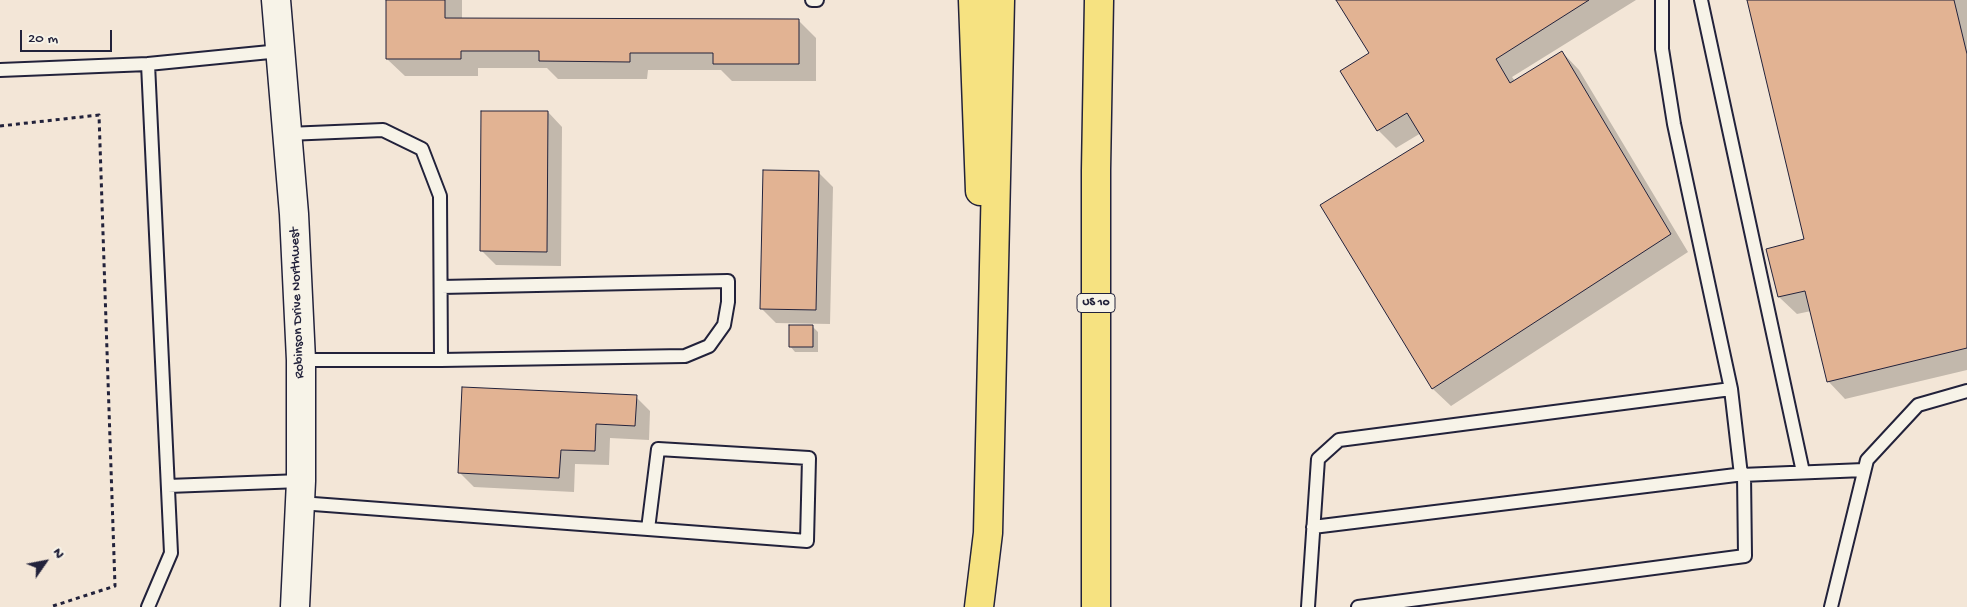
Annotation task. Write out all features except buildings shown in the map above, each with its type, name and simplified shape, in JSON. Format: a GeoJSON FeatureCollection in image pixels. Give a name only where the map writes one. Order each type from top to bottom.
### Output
{"type":"FeatureCollection","features":[{"type":"Feature","properties":{"kind":"highway"},"geometry":{"type":"LineString","coordinates":[[973,0],[988,533]]}},
{"type":"Feature","properties":{"kind":"highway"},"geometry":{"type":"LineString","coordinates":[[979,607],[988,533],[1000,0]]}},
{"type":"Feature","properties":{"kind":"highway","name":"US 10"},"geometry":{"type":"LineString","coordinates":[[1096,607],[1096,170],[1099,0]]}},
{"type":"Feature","properties":{"kind":"street","name":"Robinson Drive Northwest"},"geometry":{"type":"LineString","coordinates":[[276,0],[294,214],[301,360],[300,492],[295,607]]}},
{"type":"Feature","properties":{"kind":"lane"},"geometry":{"type":"LineString","coordinates":[[812,0],[817,0]]}},
{"type":"Feature","properties":{"kind":"lane"},"geometry":{"type":"LineString","coordinates":[[1358,607],[1745,556],[1744,474],[1741,474],[1731,389],[1674,124],[1662,49],[1662,0]]}},
{"type":"Feature","properties":{"kind":"lane"},"geometry":{"type":"LineString","coordinates":[[1701,0],[1803,472]]}},
{"type":"Feature","properties":{"kind":"lane"},"geometry":{"type":"LineString","coordinates":[[0,70],[148,64],[280,51]]}},
{"type":"Feature","properties":{"kind":"lane"},"geometry":{"type":"LineString","coordinates":[[148,64],[170,553],[148,607]]}},
{"type":"Feature","properties":{"kind":"lane"},"geometry":{"type":"LineString","coordinates":[[287,134],[383,130],[422,149],[440,196],[441,360]]}},
{"type":"Feature","properties":{"kind":"lane"},"geometry":{"type":"LineString","coordinates":[[301,360],[685,356],[709,346],[724,325],[728,302],[728,281],[441,287]]}},
{"type":"Feature","properties":{"kind":"lane"},"geometry":{"type":"LineString","coordinates":[[1308,607],[1318,459],[1339,440],[1731,389]]}},
{"type":"Feature","properties":{"kind":"lane"},"geometry":{"type":"LineString","coordinates":[[1831,607],[1867,460],[1918,405],[1967,391]]}},
{"type":"Feature","properties":{"kind":"lane"},"geometry":{"type":"LineString","coordinates":[[168,486],[300,492],[648,529],[807,541],[809,458],[658,448],[648,529]]}},
{"type":"Feature","properties":{"kind":"lane"},"geometry":{"type":"LineString","coordinates":[[1313,527],[1744,474],[1864,470]]}},
{"type":"Feature","properties":{"kind":"path"},"geometry":{"type":"LineString","coordinates":[[0,126],[100,115],[115,586],[50,607]]}}]}
